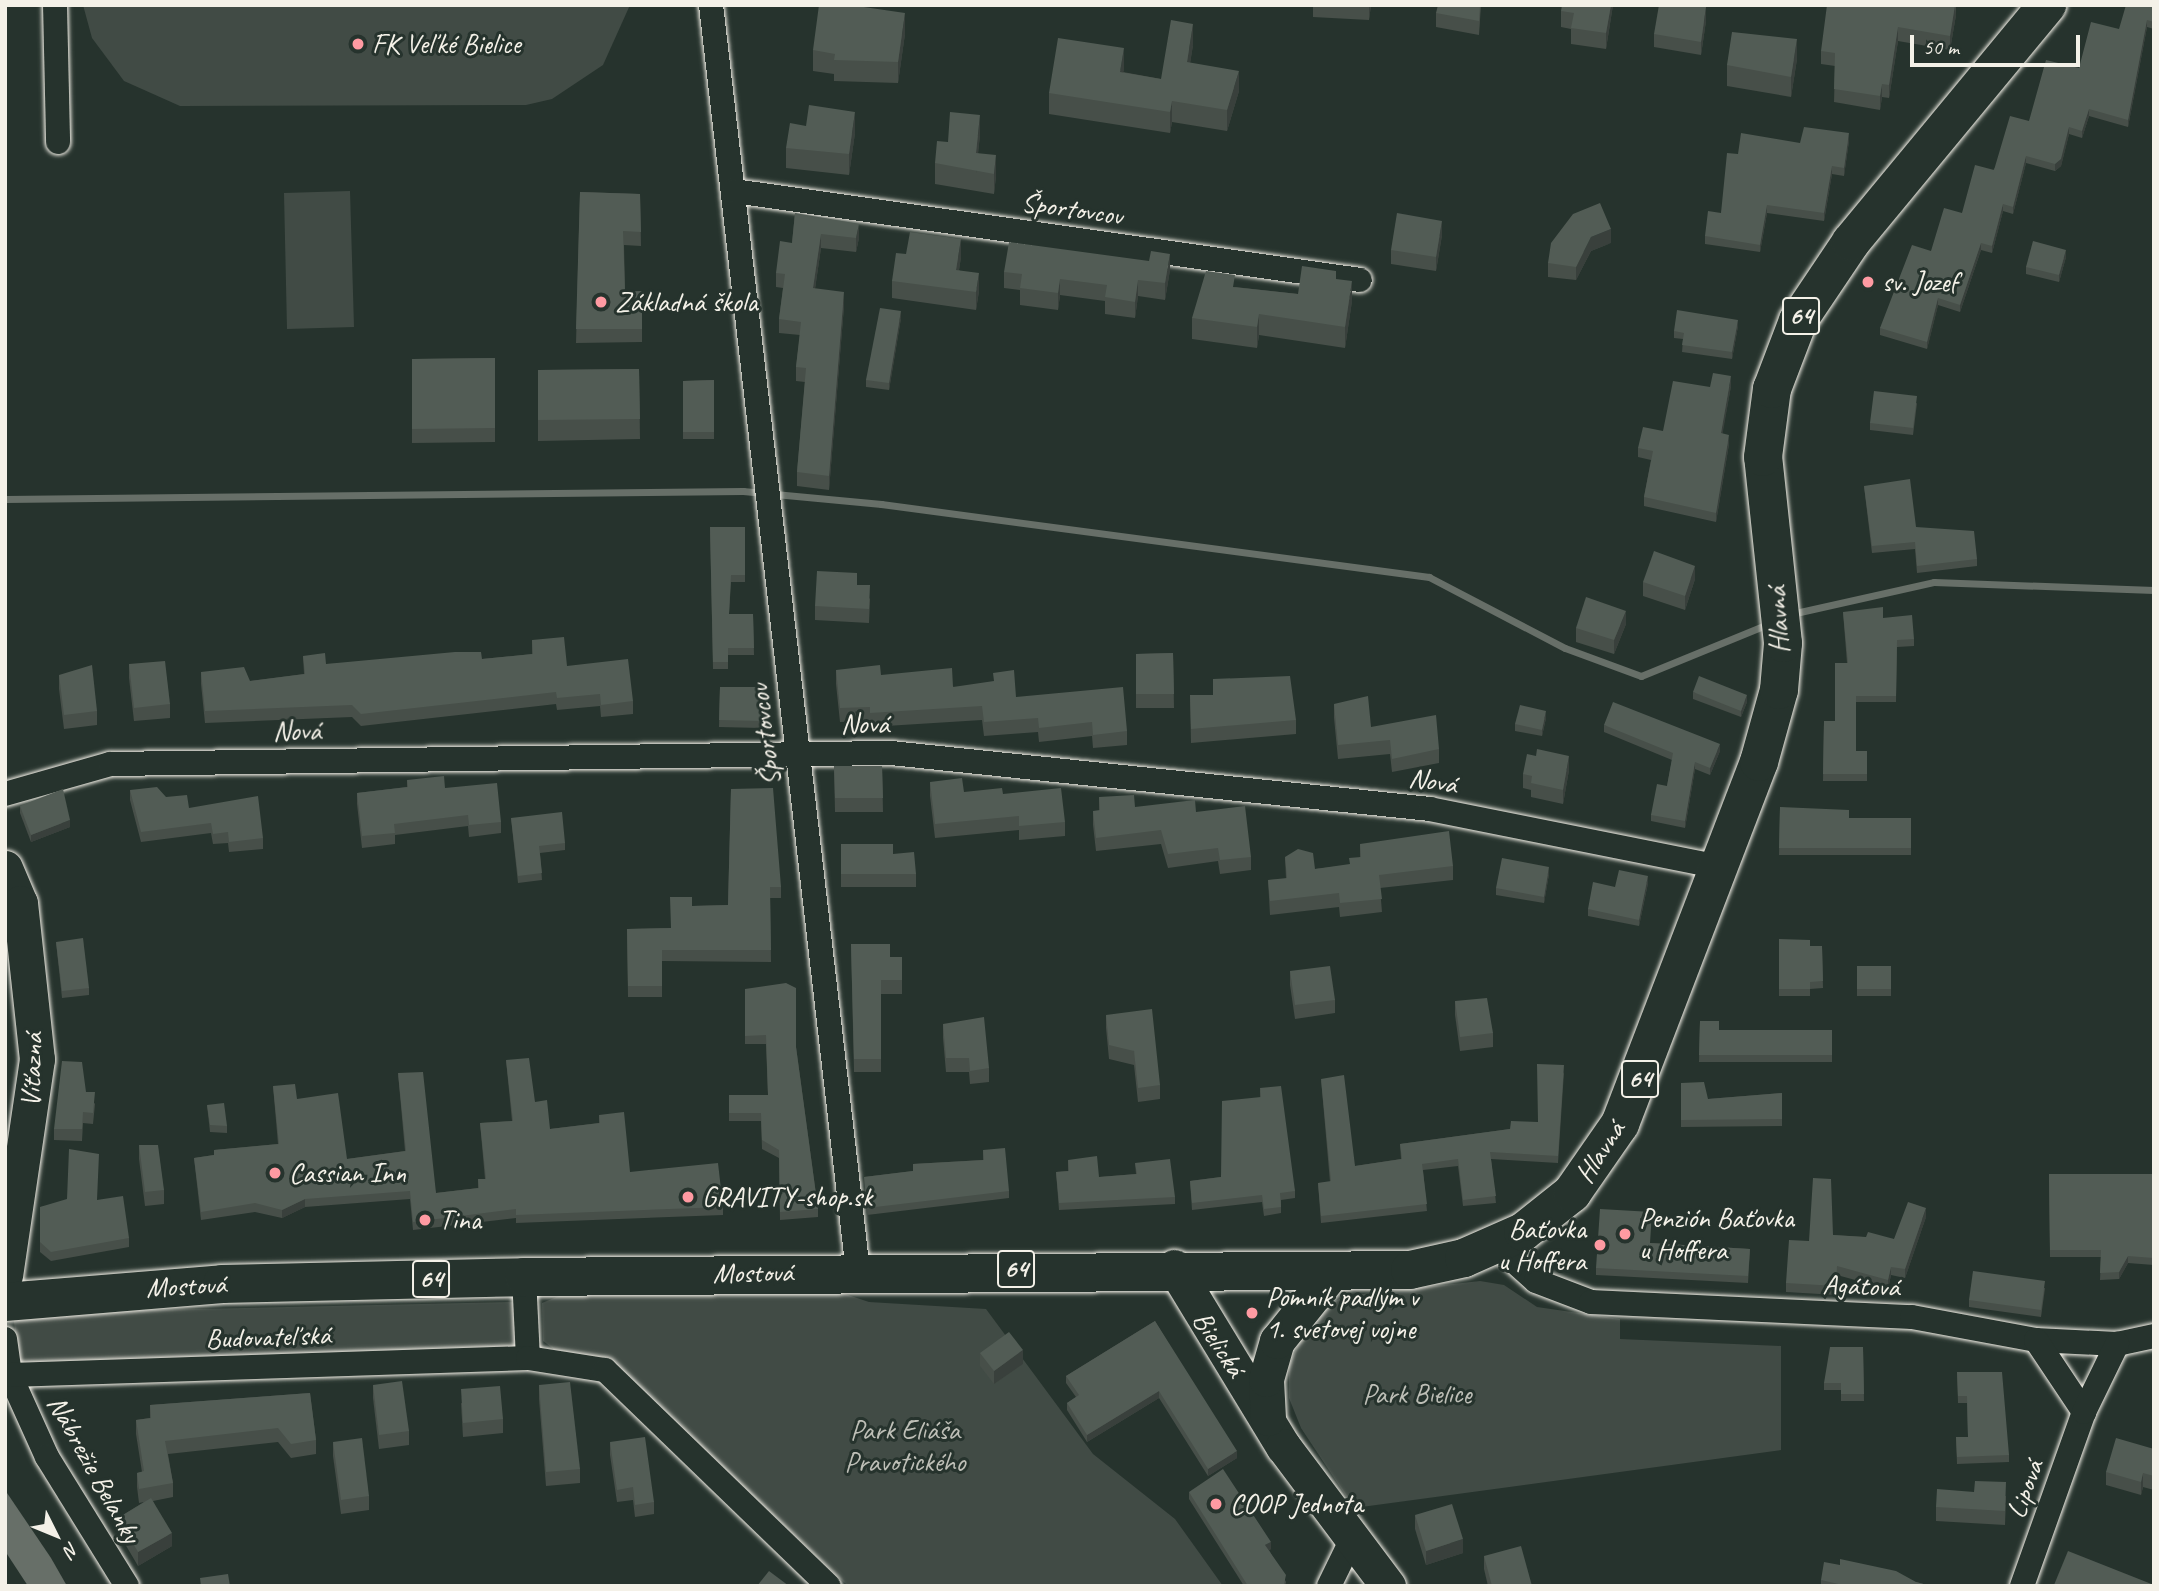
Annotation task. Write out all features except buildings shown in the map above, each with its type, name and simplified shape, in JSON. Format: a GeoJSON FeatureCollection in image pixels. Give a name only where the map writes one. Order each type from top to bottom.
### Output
{"type":"FeatureCollection","features":[{"type":"Feature","properties":{"kind":"main road","name":"Hlavná"},"geometry":{"type":"LineString","coordinates":[[1497,1246],[1550,1213],[1600,1159],[1633,1097],[1759,762],[1779,690],[1783,643],[1763,457],[1772,389],[1798,321],[1851,242],[2047,5]]}},
{"type":"Feature","properties":{"kind":"main road","name":"Víťazná"},"geometry":{"type":"LineString","coordinates":[[5,868],[20,903],[37,1059],[5,1275]]}},
{"type":"Feature","properties":{"kind":"main road","name":"Mostová"},"geometry":{"type":"LineString","coordinates":[[5,1302],[222,1284],[524,1277],[1174,1267],[1410,1270],[1497,1246]]}},
{"type":"Feature","properties":{"kind":"main road","name":"Bielická"},"geometry":{"type":"LineString","coordinates":[[1174,1267],[1350,1543],[1388,1586]]}},
{"type":"Feature","properties":{"kind":"main road","name":"Bielická"},"geometry":{"type":"LineString","coordinates":[[1268,1418],[1266,1379],[1277,1341],[1334,1270]]}},
{"type":"Feature","properties":{"kind":"street"},"geometry":{"type":"LineString","coordinates":[[55,5],[58,142]]}},
{"type":"Feature","properties":{"kind":"street","name":"Športovcov"},"geometry":{"type":"LineString","coordinates":[[710,5],[734,191],[858,1272]]}},
{"type":"Feature","properties":{"kind":"street","name":"Športovcov"},"geometry":{"type":"LineString","coordinates":[[734,191],[1360,280]]}},
{"type":"Feature","properties":{"kind":"street","name":"Nová"},"geometry":{"type":"LineString","coordinates":[[5,794],[110,764],[891,753],[1430,808],[1719,867]]}},
{"type":"Feature","properties":{"kind":"street","name":"Agátová"},"geometry":{"type":"LineString","coordinates":[[1497,1246],[1536,1280],[1591,1302],[1912,1318],[2036,1340],[2117,1344],[2154,1336]]}},
{"type":"Feature","properties":{"kind":"street"},"geometry":{"type":"LineString","coordinates":[[524,1277],[528,1358]]}},
{"type":"Feature","properties":{"kind":"street","name":"Nábrežie Belanky"},"geometry":{"type":"LineString","coordinates":[[5,1339],[10,1375],[47,1457],[127,1586]]}},
{"type":"Feature","properties":{"kind":"street"},"geometry":{"type":"LineString","coordinates":[[2036,1340],[2084,1412]]}},
{"type":"Feature","properties":{"kind":"street","name":"Lipová"},"geometry":{"type":"LineString","coordinates":[[2022,1586],[2084,1412],[2117,1344]]}},
{"type":"Feature","properties":{"kind":"street","name":"Budovateľská"},"geometry":{"type":"LineString","coordinates":[[10,1375],[528,1358],[606,1370],[829,1586]]}},
{"type":"Feature","properties":{"kind":"street"},"geometry":{"type":"LineString","coordinates":[[1329,1586],[1350,1543]]}},
{"type":"Feature","properties":{"kind":"green space","name":"FK Veľké Bielice"},"geometry":{"type":"Polygon","coordinates":[[[83,5],[630,5],[603,65],[552,99],[526,105],[180,106],[124,81],[92,38],[83,5]]]}},
{"type":"Feature","properties":{"kind":"green space"},"geometry":{"type":"Polygon","coordinates":[[[350,191],[354,327],[287,329],[284,193],[350,191]]]}},
{"type":"Feature","properties":{"kind":"green space","name":"Park Bielice"},"geometry":{"type":"Polygon","coordinates":[[[1480,1281],[1504,1285],[1537,1307],[1620,1319],[1620,1339],[1781,1346],[1781,1450],[1354,1508],[1301,1428],[1289,1398],[1289,1366],[1304,1331],[1324,1307],[1345,1296],[1480,1281]]]}},
{"type":"Feature","properties":{"kind":"green space","name":"Park Eliáša Pravotického"},"geometry":{"type":"Polygon","coordinates":[[[842,1293],[869,1302],[986,1309],[1093,1454],[1175,1519],[1223,1586],[848,1586],[612,1361],[568,1360],[543,1341],[542,1303],[559,1296],[842,1293]]]}},
{"type":"Feature","properties":{"kind":"green space"},"geometry":{"type":"Polygon","coordinates":[[[515,1302],[519,1351],[19,1365],[13,1313],[515,1302]]]}},
{"type":"Feature","properties":{"kind":"shaded area"},"geometry":{"type":"Polygon","coordinates":[[[5,1490],[67,1586],[28,1586],[5,1551],[5,1490]]]}},
{"type":"Feature","properties":{"kind":"waterway"},"geometry":{"type":"LineString","coordinates":[[5,499],[743,491],[881,504],[1429,577],[1565,648],[1641,676],[1771,623]]}},
{"type":"Feature","properties":{"kind":"waterway"},"geometry":{"type":"LineString","coordinates":[[1791,614],[1934,582],[2154,590]]}},
{"type":"Feature","properties":{"kind":"place","name":"FK Veľké Bielice"},"geometry":{"type":"Point","coordinates":[358,44]}},
{"type":"Feature","properties":{"kind":"place","name":"sv. Jozef"},"geometry":{"type":"Point","coordinates":[1868,282]}},
{"type":"Feature","properties":{"kind":"place","name":"Základná škola"},"geometry":{"type":"Point","coordinates":[601,302]}},
{"type":"Feature","properties":{"kind":"place","name":"Cassian Inn"},"geometry":{"type":"Point","coordinates":[275,1173]}},
{"type":"Feature","properties":{"kind":"place","name":"GRAVITY-shop.sk"},"geometry":{"type":"Point","coordinates":[688,1197]}},
{"type":"Feature","properties":{"kind":"place","name":"Tina"},"geometry":{"type":"Point","coordinates":[425,1220]}},
{"type":"Feature","properties":{"kind":"place","name":"Penzión Baťovka u Hoffera"},"geometry":{"type":"Point","coordinates":[1625,1234]}},
{"type":"Feature","properties":{"kind":"place","name":"Baťovka u Hoffera"},"geometry":{"type":"Point","coordinates":[1600,1245]}},
{"type":"Feature","properties":{"kind":"place","name":"Pomník padlým v 1. svetovej vojne"},"geometry":{"type":"Point","coordinates":[1252,1313]}},
{"type":"Feature","properties":{"kind":"place","name":"COOP Jednota"},"geometry":{"type":"Point","coordinates":[1216,1504]}}]}
